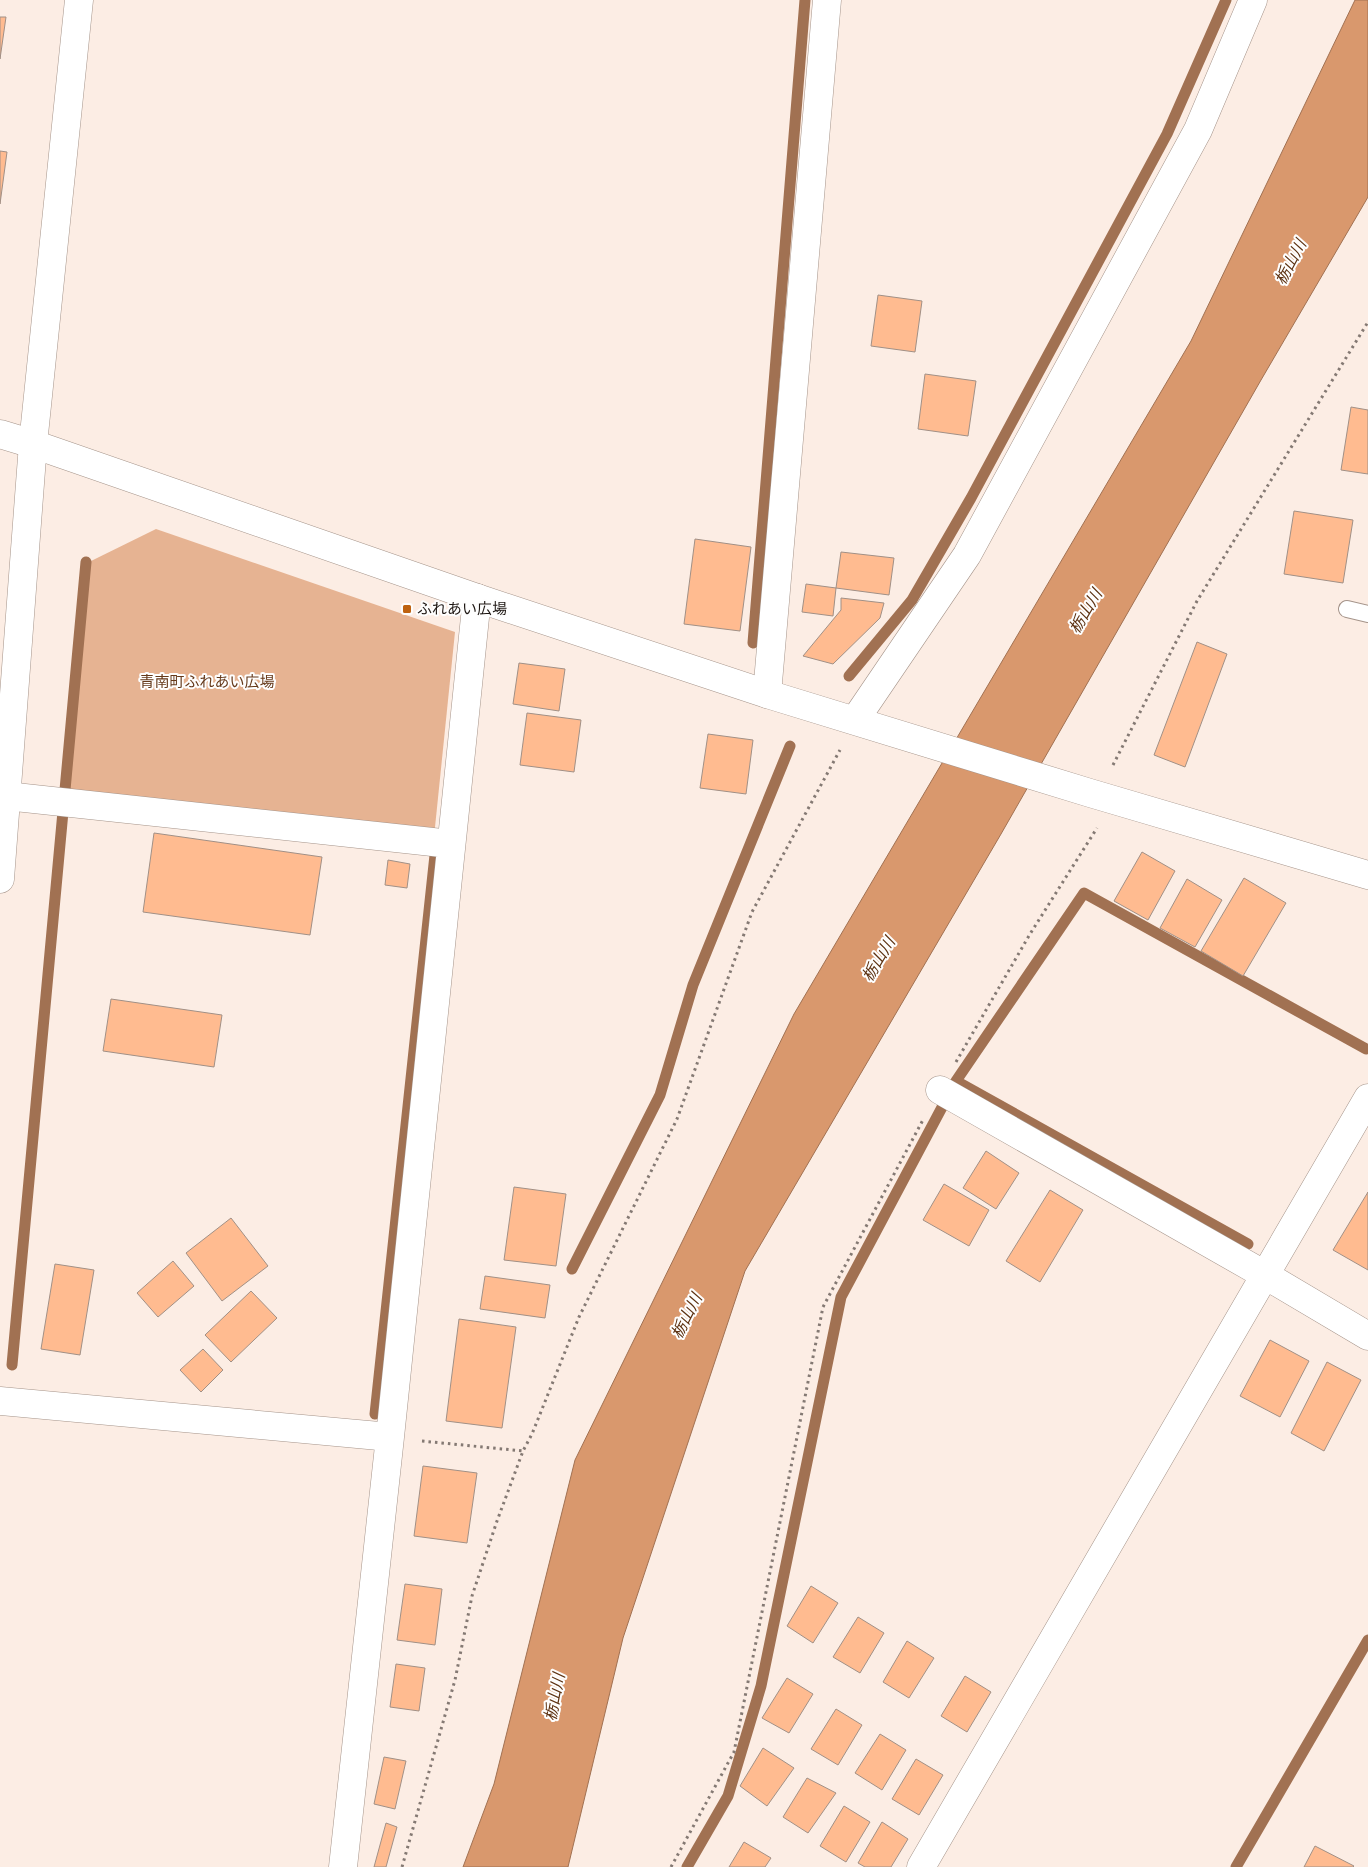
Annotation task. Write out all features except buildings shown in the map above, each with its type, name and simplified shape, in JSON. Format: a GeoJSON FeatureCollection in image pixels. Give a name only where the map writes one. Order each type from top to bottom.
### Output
{"type":"FeatureCollection","features":[{"type":"Feature","properties":{"kind":"street"},"geometry":{"type":"LineString","coordinates":[[0,879],[32,444],[79,0]]}},
{"type":"Feature","properties":{"kind":"street"},"geometry":{"type":"LineString","coordinates":[[767,694],[827,0]]}},
{"type":"Feature","properties":{"kind":"street"},"geometry":{"type":"LineString","coordinates":[[849,732],[967,555],[1198,130],[1253,0]]}},
{"type":"Feature","properties":{"kind":"street"},"geometry":{"type":"LineString","coordinates":[[0,434],[477,598],[767,694],[849,732],[887,730],[1368,875]]}},
{"type":"Feature","properties":{"kind":"street"},"geometry":{"type":"LineString","coordinates":[[343,1867],[390,1437],[477,598]]}},
{"type":"Feature","properties":{"kind":"street"},"geometry":{"type":"LineString","coordinates":[[6,796],[451,844]]}},
{"type":"Feature","properties":{"kind":"street"},"geometry":{"type":"LineString","coordinates":[[940,1090],[1265,1275],[1368,1336]]}},
{"type":"Feature","properties":{"kind":"street"},"geometry":{"type":"LineString","coordinates":[[921,1867],[1368,1098]]}},
{"type":"Feature","properties":{"kind":"street"},"geometry":{"type":"LineString","coordinates":[[0,1401],[390,1437]]}},
{"type":"Feature","properties":{"kind":"lane"},"geometry":{"type":"LineString","coordinates":[[1347,609],[1368,614]]}},
{"type":"Feature","properties":{"kind":"path"},"geometry":{"type":"LineString","coordinates":[[671,1867],[734,1752],[823,1307],[940,1090],[1030,934],[1101,796],[1197,601],[1368,322]]}},
{"type":"Feature","properties":{"kind":"path"},"geometry":{"type":"LineString","coordinates":[[402,1867],[456,1680],[472,1596],[523,1451],[532,1434],[579,1318],[677,1119],[752,912],[849,732]]}},
{"type":"Feature","properties":{"kind":"path"},"geometry":{"type":"LineString","coordinates":[[390,1437],[523,1451]]}},
{"type":"Feature","properties":{"kind":"green space","name":"青南町ふれあい広場"},"geometry":{"type":"Polygon","coordinates":[[[156,529],[455,632],[434,837],[65,794],[89,562],[156,529]]]}},
{"type":"Feature","properties":{"kind":"water","name":"栃山川"},"geometry":{"type":"Polygon","coordinates":[[[1355,0],[1368,0],[1368,197],[1001,834],[745,1271],[623,1638],[568,1867],[463,1867],[494,1784],[575,1460],[794,1014],[1191,341],[1355,0]]]}},
{"type":"Feature","properties":{"kind":"waterway"},"geometry":{"type":"LineString","coordinates":[[753,643],[805,0]]}},
{"type":"Feature","properties":{"kind":"waterway"},"geometry":{"type":"LineString","coordinates":[[849,676],[912,600],[971,498],[1167,134],[1226,0]]}},
{"type":"Feature","properties":{"kind":"waterway"},"geometry":{"type":"LineString","coordinates":[[12,1365],[86,562]]}},
{"type":"Feature","properties":{"kind":"waterway"},"geometry":{"type":"LineString","coordinates":[[572,1269],[660,1095],[693,985],[790,746]]}},
{"type":"Feature","properties":{"kind":"waterway"},"geometry":{"type":"LineString","coordinates":[[375,1414],[435,855]]}},
{"type":"Feature","properties":{"kind":"waterway"},"geometry":{"type":"LineString","coordinates":[[956,1081],[1084,893],[1366,1049]]}},
{"type":"Feature","properties":{"kind":"waterway"},"geometry":{"type":"LineString","coordinates":[[687,1867],[728,1796],[761,1686],[841,1297],[956,1081],[1248,1244]]}},
{"type":"Feature","properties":{"kind":"waterway"},"geometry":{"type":"LineString","coordinates":[[1236,1867],[1368,1640]]}},
{"type":"Feature","properties":{"kind":"place","name":"ふれあい広場"},"geometry":{"type":"Point","coordinates":[407,609]}}]}
